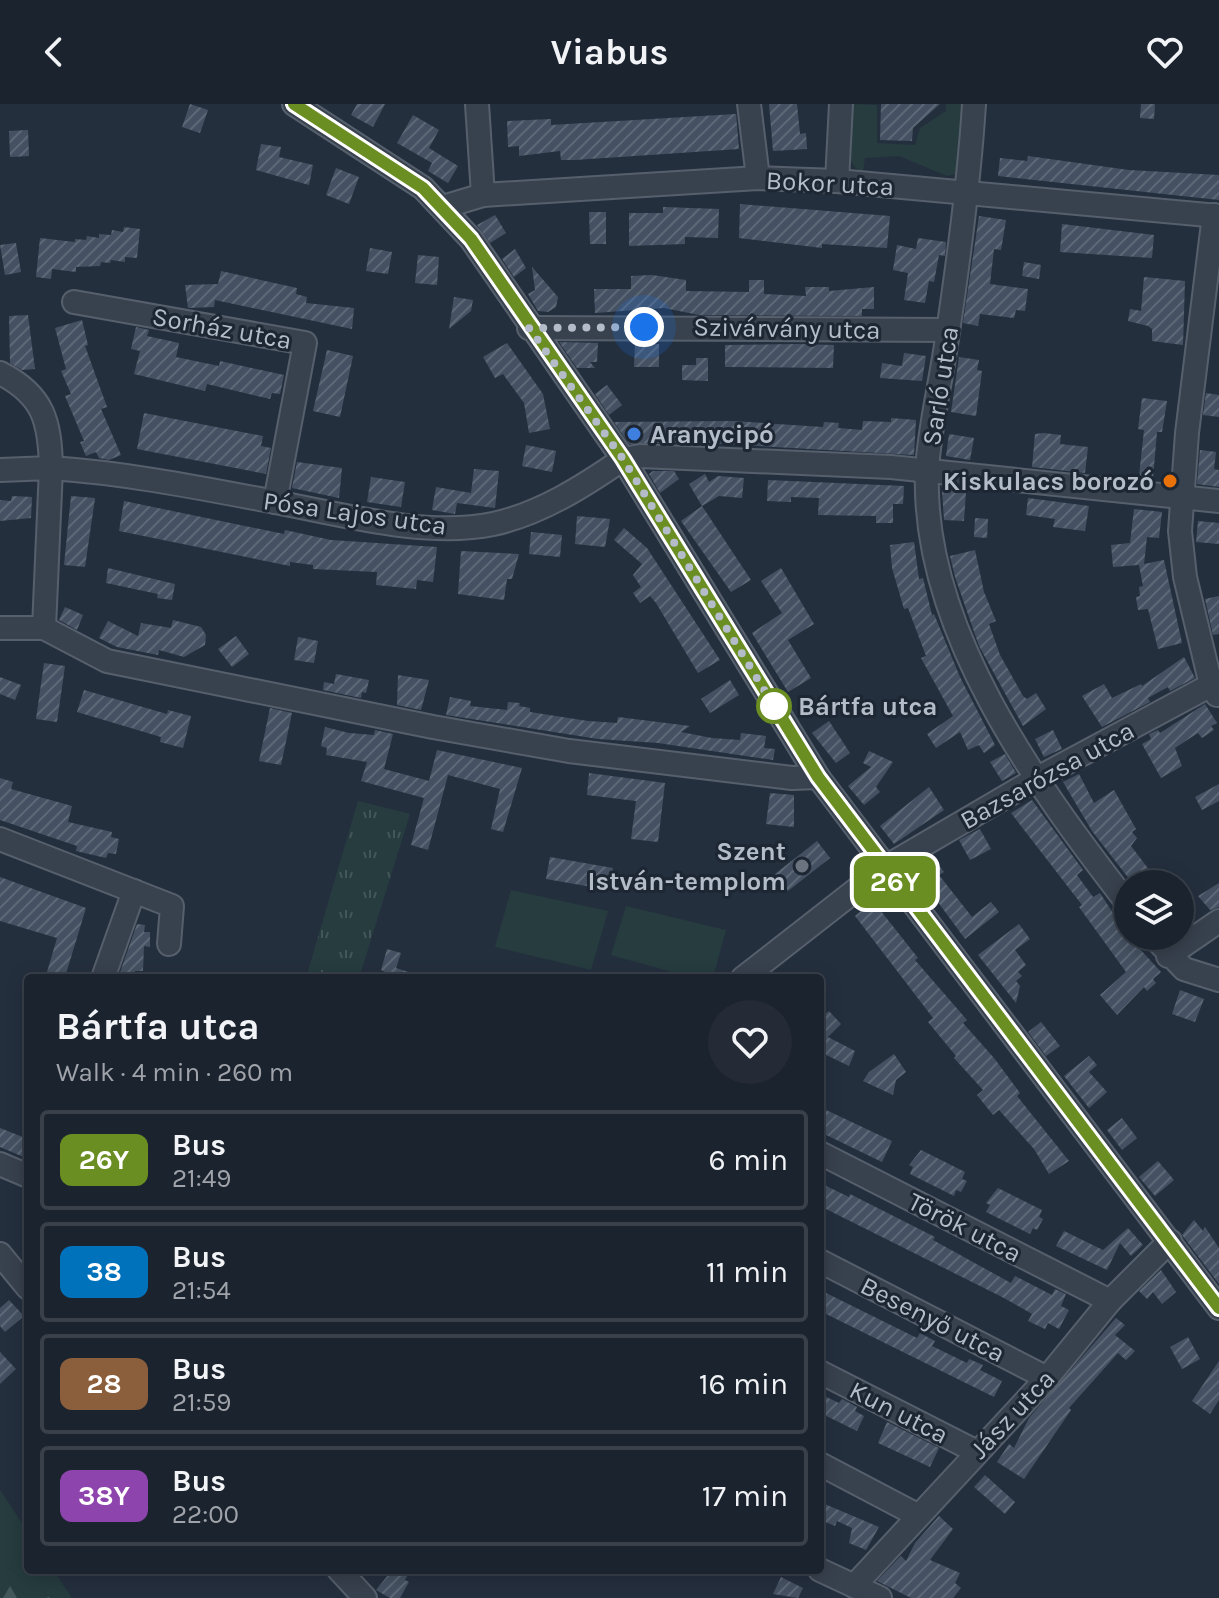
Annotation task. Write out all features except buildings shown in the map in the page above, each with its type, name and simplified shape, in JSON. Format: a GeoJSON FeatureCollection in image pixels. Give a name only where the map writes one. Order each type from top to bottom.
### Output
{"type":"FeatureCollection","features":[{"type":"Feature","properties":{"kind":"street"},"geometry":{"type":"LineString","coordinates":[[294,104],[423,188],[471,239],[529,328],[623,459],[818,777],[1219,1308]]}},
{"type":"Feature","properties":{"kind":"street"},"geometry":{"type":"LineString","coordinates":[[477,104],[483,195]]}},
{"type":"Feature","properties":{"kind":"street"},"geometry":{"type":"LineString","coordinates":[[749,104],[758,178]]}},
{"type":"Feature","properties":{"kind":"street"},"geometry":{"type":"LineString","coordinates":[[837,181],[841,104]]}},
{"type":"Feature","properties":{"kind":"street","name":"Sarló utca"},"geometry":{"type":"LineString","coordinates":[[974,104],[968,193],[927,471],[936,555],[954,624],[1036,779],[1114,885]]}},
{"type":"Feature","properties":{"kind":"street","name":"Bokor utca"},"geometry":{"type":"LineString","coordinates":[[443,207],[483,195],[758,178],[837,181],[1216,216]]}},
{"type":"Feature","properties":{"kind":"street"},"geometry":{"type":"LineString","coordinates":[[1215,692],[1185,577],[1181,496],[1216,216]]}},
{"type":"Feature","properties":{"kind":"street","name":"Sorház utca"},"geometry":{"type":"LineString","coordinates":[[74,302],[305,343],[275,502]]}},
{"type":"Feature","properties":{"kind":"street","name":"Szivárvány utca"},"geometry":{"type":"LineString","coordinates":[[529,328],[948,330]]}},
{"type":"Feature","properties":{"kind":"street"},"geometry":{"type":"LineString","coordinates":[[0,373],[34,394],[43,411],[51,468],[44,628]]}},
{"type":"Feature","properties":{"kind":"street","name":"Pósa Lajos utca"},"geometry":{"type":"LineString","coordinates":[[0,470],[51,468],[103,471],[401,523],[459,528],[493,524],[533,512],[623,459],[640,456],[787,461],[927,471],[1219,501]]}},
{"type":"Feature","properties":{"kind":"street"},"geometry":{"type":"LineString","coordinates":[[0,628],[44,628],[107,661],[342,710],[569,751],[792,778],[818,777]]}},
{"type":"Feature","properties":{"kind":"street","name":"Bazsarózsa utca"},"geometry":{"type":"LineString","coordinates":[[748,974],[884,868],[1036,779],[1215,692]]}},
{"type":"Feature","properties":{"kind":"street"},"geometry":{"type":"LineString","coordinates":[[0,839],[172,906],[169,944]]}},
{"type":"Feature","properties":{"kind":"street"},"geometry":{"type":"LineString","coordinates":[[104,974],[134,891]]}},
{"type":"Feature","properties":{"kind":"street"},"geometry":{"type":"LineString","coordinates":[[1168,956],[1219,921]]}},
{"type":"Feature","properties":{"kind":"street"},"geometry":{"type":"LineString","coordinates":[[1164,950],[1184,969],[1219,980]]}},
{"type":"Feature","properties":{"kind":"street","name":"Török utca"},"geometry":{"type":"LineString","coordinates":[[824,1155],[1110,1301]]}},
{"type":"Feature","properties":{"kind":"street"},"geometry":{"type":"LineString","coordinates":[[0,1164],[24,1174]]}},
{"type":"Feature","properties":{"kind":"street","name":"Jász utca"},"geometry":{"type":"LineString","coordinates":[[854,1586],[1047,1378],[1110,1301],[1170,1241]]}},
{"type":"Feature","properties":{"kind":"street"},"geometry":{"type":"LineString","coordinates":[[1,1259],[24,1284]]}},
{"type":"Feature","properties":{"kind":"street","name":"Besenyő utca"},"geometry":{"type":"LineString","coordinates":[[824,1263],[1047,1378]]}},
{"type":"Feature","properties":{"kind":"street","name":"Kun utca"},"geometry":{"type":"LineString","coordinates":[[824,1374],[977,1452]]}},
{"type":"Feature","properties":{"kind":"street"},"geometry":{"type":"LineString","coordinates":[[824,1466],[917,1515]]}},
{"type":"Feature","properties":{"kind":"street"},"geometry":{"type":"LineString","coordinates":[[824,1572],[880,1598]]}},
{"type":"Feature","properties":{"kind":"street"},"geometry":{"type":"LineString","coordinates":[[343,1574],[365,1598]]}},
{"type":"Feature","properties":{"kind":"green space"},"geometry":{"type":"Polygon","coordinates":[[[850,104],[877,105],[877,143],[915,145],[920,128],[946,111],[946,104],[965,104],[961,168],[957,174],[947,176],[899,156],[865,158],[863,172],[856,168],[851,161],[848,143],[850,104]]]}},
{"type":"Feature","properties":{"kind":"green space"},"geometry":{"type":"Polygon","coordinates":[[[358,801],[410,814],[360,974],[307,974],[358,801]]]}},
{"type":"Feature","properties":{"kind":"green space"},"geometry":{"type":"Polygon","coordinates":[[[511,890],[608,911],[591,970],[495,947],[511,890]]]}},
{"type":"Feature","properties":{"kind":"green space"},"geometry":{"type":"Polygon","coordinates":[[[626,906],[726,930],[714,974],[679,974],[611,955],[626,906]]]}},
{"type":"Feature","properties":{"kind":"green space"},"geometry":{"type":"Polygon","coordinates":[[[0,1490],[24,1526],[24,1574],[56,1574],[72,1598],[50,1598],[0,1562],[0,1490]]]}},
{"type":"Feature","properties":{"kind":"green space"},"geometry":{"type":"Polygon","coordinates":[[[0,1562],[50,1598],[0,1598],[0,1562]]]}},
{"type":"Feature","properties":{"kind":"bus line","name":"26Y"},"geometry":{"type":"LineString","coordinates":[[294,104],[423,188],[471,239],[529,328],[623,459],[818,777],[1219,1308]]}},
{"type":"Feature","properties":{"kind":"place","name":"Aranycipó"},"geometry":{"type":"Point","coordinates":[634,434]}},
{"type":"Feature","properties":{"kind":"place","name":"Kiskulacs borozó"},"geometry":{"type":"Point","coordinates":[1170,481]}},
{"type":"Feature","properties":{"kind":"place","name":"Bártfa utca"},"geometry":{"type":"Point","coordinates":[774,706]}},
{"type":"Feature","properties":{"kind":"place","name":"Szent István-templom"},"geometry":{"type":"Point","coordinates":[802,866]}},
{"type":"Feature","properties":{"kind":"route"},"geometry":{"type":"LineString","coordinates":[[644,327],[529,328],[623,459],[774,706]]}}]}
